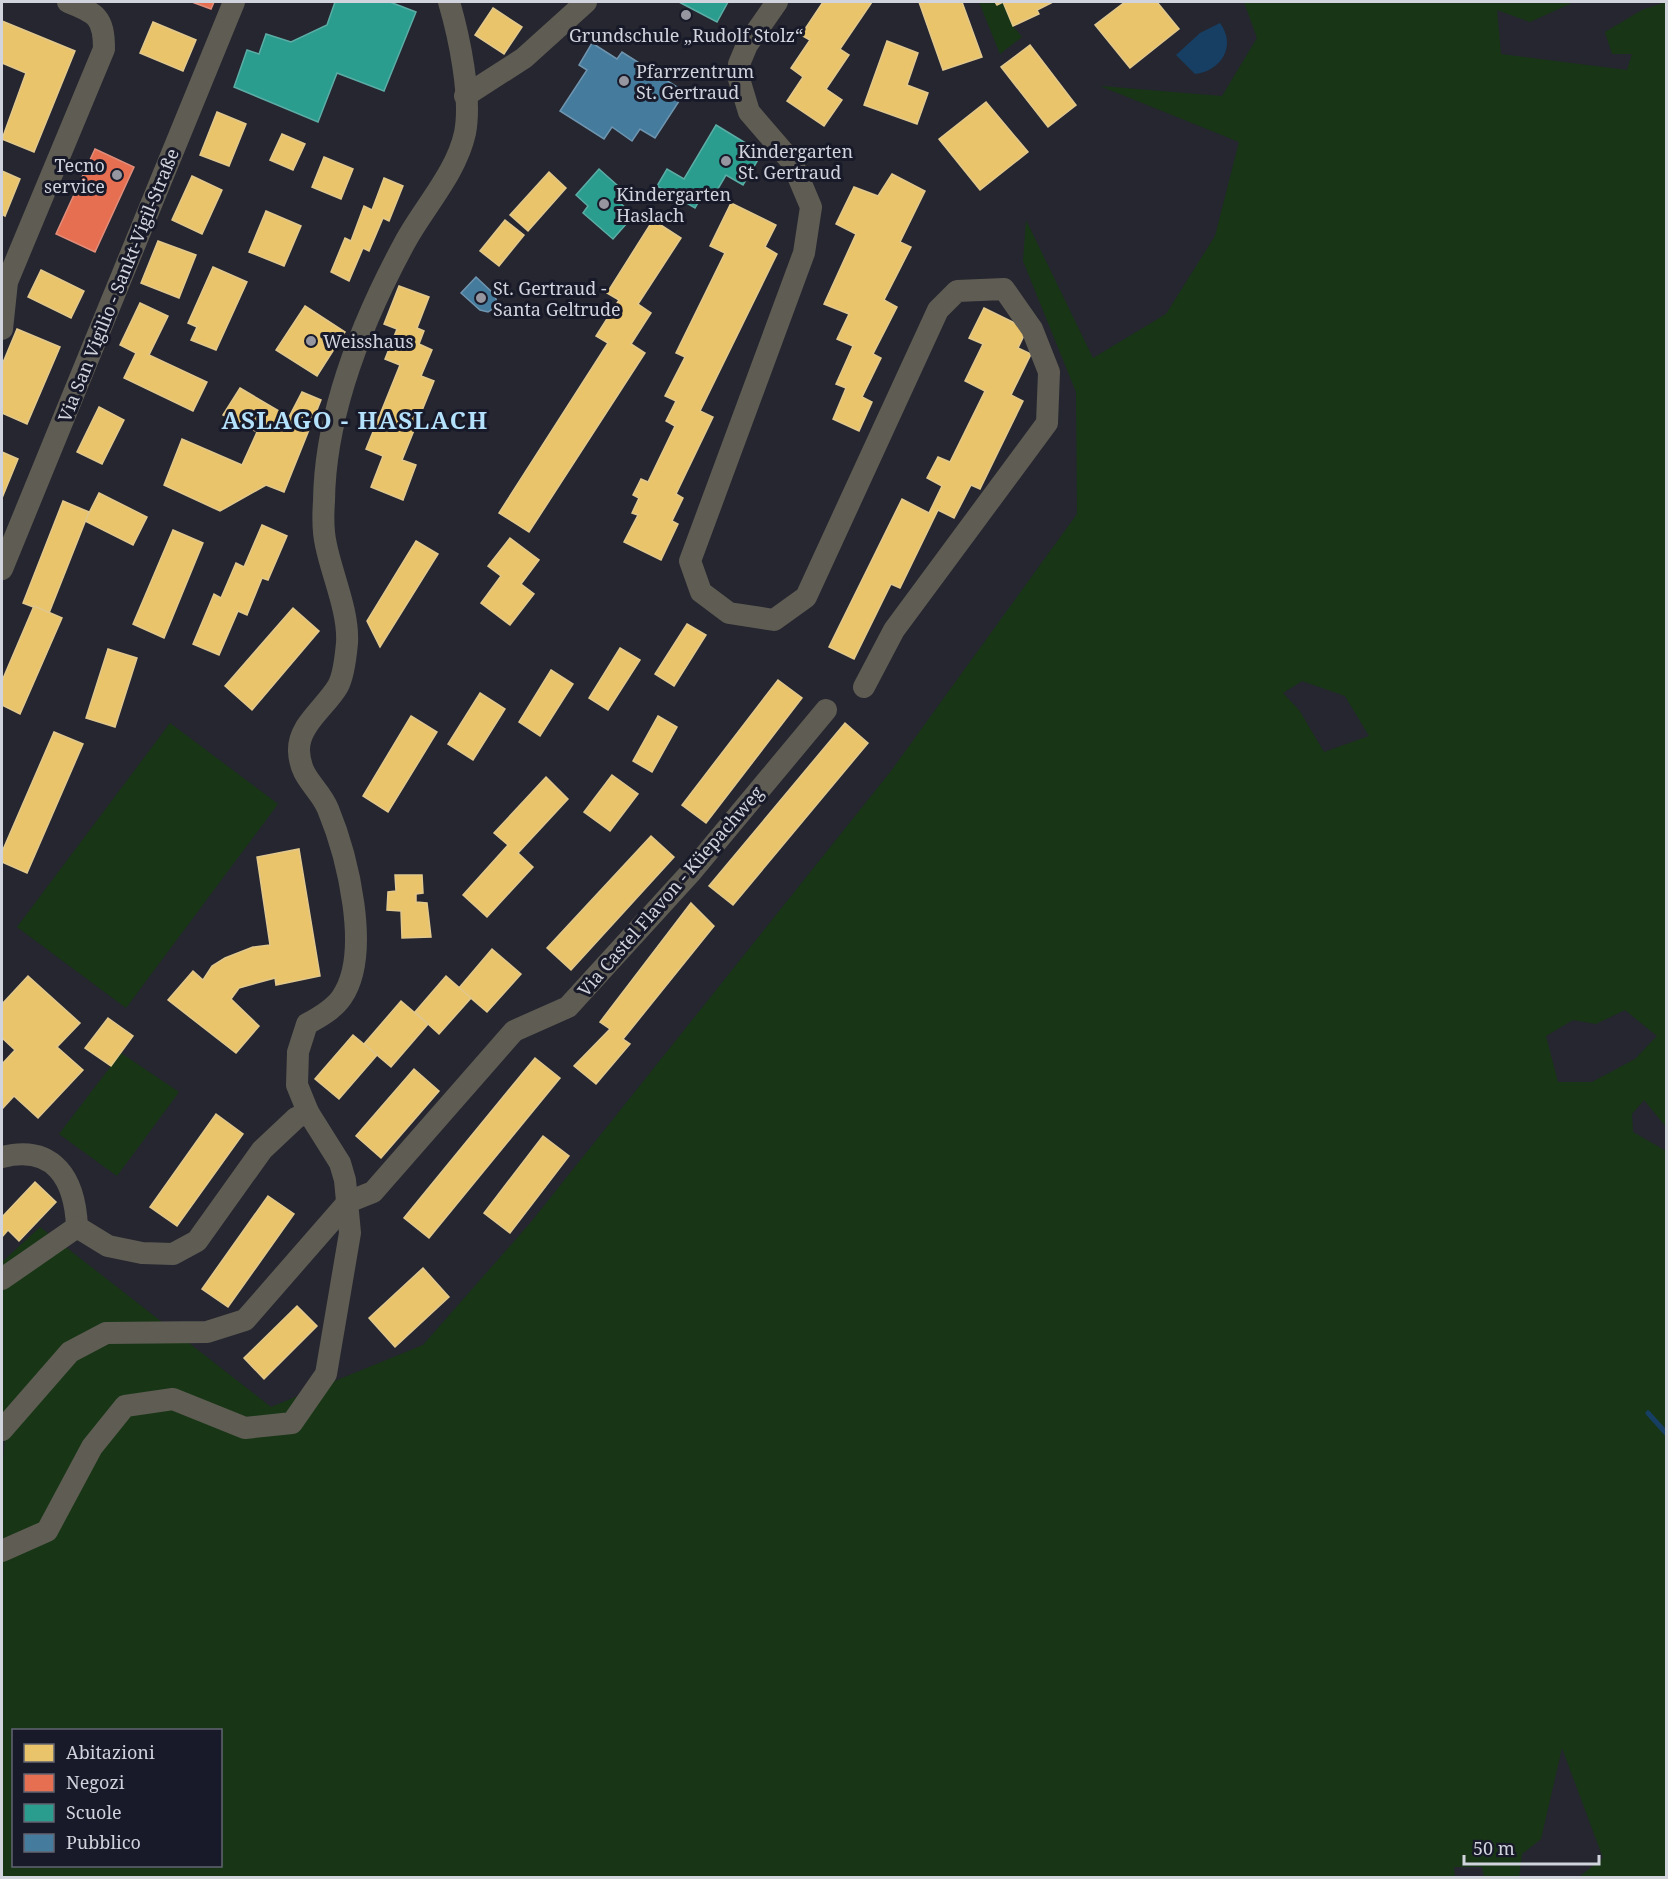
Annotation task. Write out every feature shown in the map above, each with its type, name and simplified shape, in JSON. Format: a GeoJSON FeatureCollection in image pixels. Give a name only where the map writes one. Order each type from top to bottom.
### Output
{"type":"FeatureCollection","features":[{"type":"Feature","properties":{"kind":"street"},"geometry":{"type":"LineString","coordinates":[[2,329],[7,282],[104,49],[104,28],[93,12],[68,2]]}},
{"type":"Feature","properties":{"kind":"street","name":"Via San Vigilio - Sankt-Vigil-Straße"},"geometry":{"type":"LineString","coordinates":[[2,569],[234,2]]}},
{"type":"Feature","properties":{"kind":"street"},"geometry":{"type":"LineString","coordinates":[[2,1551],[47,1531],[92,1447],[125,1406],[173,1399],[245,1428],[292,1423],[326,1374],[350,1233],[348,1202],[340,1163],[308,1112],[297,1085],[297,1052],[307,1024],[326,1014],[342,999],[351,980],[356,945],[347,865],[327,806],[305,778],[298,750],[308,725],[339,684],[347,641],[339,594],[325,543],[323,499],[335,411],[372,310],[404,243],[448,173],[465,133],[465,96],[449,2]]}},
{"type":"Feature","properties":{"kind":"street"},"geometry":{"type":"LineString","coordinates":[[465,96],[524,58],[586,2]]}},
{"type":"Feature","properties":{"kind":"street"},"geometry":{"type":"LineString","coordinates":[[777,2],[747,45],[739,64],[739,80],[749,111],[792,162],[811,207],[804,253],[690,561],[701,592],[729,613],[774,620],[806,597],[938,310],[957,291],[1004,289],[1032,329],[1049,372],[1047,423],[894,630],[864,687]]}},
{"type":"Feature","properties":{"kind":"street","name":"Via Castel Flavon - Küepachweg"},"geometry":{"type":"LineString","coordinates":[[348,1202],[373,1192],[514,1031],[568,1007],[692,872],[826,710]]}},
{"type":"Feature","properties":{"kind":"street"},"geometry":{"type":"LineString","coordinates":[[77,1227],[108,1246],[142,1253],[173,1254],[197,1241],[262,1150],[296,1118],[308,1112]]}},
{"type":"Feature","properties":{"kind":"street"},"geometry":{"type":"LineString","coordinates":[[2,1157],[20,1153],[42,1155],[67,1179],[76,1202],[77,1227]]}},
{"type":"Feature","properties":{"kind":"street"},"geometry":{"type":"LineString","coordinates":[[2,1430],[70,1352],[106,1333],[207,1332],[245,1320],[348,1202]]}},
{"type":"Feature","properties":{"kind":"street"},"geometry":{"type":"LineString","coordinates":[[2,1279],[77,1227]]}},
{"type":"Feature","properties":{"kind":"green space"},"geometry":{"type":"Polygon","coordinates":[[[979,2],[995,2],[997,5],[1003,2],[1013,26],[1022,37],[1000,54],[979,2]]]}},
{"type":"Feature","properties":{"kind":"green space"},"geometry":{"type":"Polygon","coordinates":[[[1244,2],[1574,2],[1530,22],[1497,10],[1501,54],[1627,70],[1632,54],[1612,54],[1605,32],[1642,10],[1666,2],[1666,1127],[1644,1100],[1632,1114],[1633,1132],[1666,1151],[1666,1877],[1579,1877],[1603,1858],[1562,1748],[1541,1839],[1522,1854],[1519,1877],[1484,1877],[1482,1867],[1454,1867],[1455,1877],[2,1877],[2,1471],[6,1428],[2,1428],[2,1262],[40,1227],[271,1407],[423,1345],[531,1222],[891,771],[1077,514],[1076,392],[1023,261],[1026,220],[1093,358],[1166,314],[1215,236],[1239,142],[1100,86],[1222,96],[1257,38],[1244,2]],[[1302,681],[1283,693],[1299,710],[1324,752],[1369,736],[1345,696],[1302,681]],[[1625,1010],[1596,1024],[1573,1020],[1546,1036],[1558,1082],[1592,1082],[1635,1059],[1657,1036],[1625,1010]]]}},
{"type":"Feature","properties":{"kind":"green space"},"geometry":{"type":"Polygon","coordinates":[[[170,723],[278,804],[126,1008],[17,927],[170,723]]]}},
{"type":"Feature","properties":{"kind":"green space"},"geometry":{"type":"Polygon","coordinates":[[[121,1053],[179,1092],[117,1176],[59,1134],[121,1053]]]}},
{"type":"Feature","properties":{"kind":"water"},"geometry":{"type":"Polygon","coordinates":[[[1220,23],[1227,40],[1224,56],[1212,68],[1195,74],[1176,55],[1200,33],[1220,23]]]}},
{"type":"Feature","properties":{"kind":"building: Abitazioni"},"geometry":{"type":"Polygon","coordinates":[[[823,2],[872,2],[840,49],[849,55],[826,89],[842,100],[824,126],[787,101],[803,77],[791,68],[810,40],[801,35],[823,2]]]}},
{"type":"Feature","properties":{"kind":"building: Abitazioni"},"geometry":{"type":"Polygon","coordinates":[[[919,2],[962,2],[982,57],[943,70],[919,2]]]}},
{"type":"Feature","properties":{"kind":"building: Abitazioni"},"geometry":{"type":"Polygon","coordinates":[[[1003,2],[1051,3],[1037,10],[1039,14],[1013,26],[1003,2]]]}},
{"type":"Feature","properties":{"kind":"building: Abitazioni"},"geometry":{"type":"Polygon","coordinates":[[[1125,2],[1157,2],[1179,29],[1130,68],[1095,25],[1125,2]]]}},
{"type":"Feature","properties":{"kind":"building: Abitazioni"},"geometry":{"type":"Polygon","coordinates":[[[493,8],[522,27],[504,54],[475,35],[493,8]]]}},
{"type":"Feature","properties":{"kind":"building: Abitazioni"},"geometry":{"type":"Polygon","coordinates":[[[2,21],[75,51],[34,152],[2,139],[26,73],[2,63],[2,21]]]}},
{"type":"Feature","properties":{"kind":"building: Abitazioni"},"geometry":{"type":"Polygon","coordinates":[[[153,22],[196,40],[183,71],[140,53],[153,22]]]}},
{"type":"Feature","properties":{"kind":"building: Abitazioni"},"geometry":{"type":"Polygon","coordinates":[[[887,41],[918,53],[907,85],[928,93],[917,124],[864,105],[887,41]]]}},
{"type":"Feature","properties":{"kind":"building: Abitazioni"},"geometry":{"type":"Polygon","coordinates":[[[1030,45],[1076,105],[1048,127],[1001,67],[1030,45]]]}},
{"type":"Feature","properties":{"kind":"building: Abitazioni"},"geometry":{"type":"Polygon","coordinates":[[[986,102],[1028,152],[980,190],[939,139],[986,102]]]}},
{"type":"Feature","properties":{"kind":"building: Abitazioni"},"geometry":{"type":"Polygon","coordinates":[[[217,112],[246,124],[229,166],[200,155],[217,112]]]}},
{"type":"Feature","properties":{"kind":"building: Abitazioni"},"geometry":{"type":"Polygon","coordinates":[[[282,134],[305,144],[293,170],[270,160],[282,134]]]}},
{"type":"Feature","properties":{"kind":"building: Abitazioni"},"geometry":{"type":"Polygon","coordinates":[[[324,157],[353,169],[341,199],[312,187],[324,157]]]}},
{"type":"Feature","properties":{"kind":"building: Abitazioni"},"geometry":{"type":"Polygon","coordinates":[[[2,171],[20,179],[5,216],[2,214],[2,171]]]}},
{"type":"Feature","properties":{"kind":"building: Abitazioni"},"geometry":{"type":"Polygon","coordinates":[[[549,172],[566,188],[528,231],[510,215],[549,172]]]}},
{"type":"Feature","properties":{"kind":"building: Abitazioni"},"geometry":{"type":"Polygon","coordinates":[[[892,174],[925,191],[900,242],[911,247],[884,300],[897,307],[873,354],[881,358],[862,397],[872,402],[859,431],[833,419],[846,388],[836,384],[853,346],[837,339],[849,314],[824,304],[856,234],[836,224],[854,187],[878,196],[892,174]]]}},
{"type":"Feature","properties":{"kind":"building: Abitazioni"},"geometry":{"type":"Polygon","coordinates":[[[192,176],[222,190],[202,234],[172,220],[192,176]]]}},
{"type":"Feature","properties":{"kind":"building: Abitazioni"},"geometry":{"type":"Polygon","coordinates":[[[384,178],[403,186],[389,221],[383,218],[369,251],[363,248],[349,281],[331,272],[345,238],[351,241],[364,206],[372,210],[384,178]]]}},
{"type":"Feature","properties":{"kind":"building: Abitazioni"},"geometry":{"type":"Polygon","coordinates":[[[731,203],[776,225],[765,247],[777,254],[700,411],[713,417],[676,494],[683,498],[672,521],[678,524],[661,560],[624,542],[638,515],[632,513],[639,498],[633,495],[641,479],[648,482],[675,426],[666,421],[676,401],[665,396],[685,357],[676,353],[725,253],[710,246],[731,203]]]}},
{"type":"Feature","properties":{"kind":"building: Abitazioni"},"geometry":{"type":"Polygon","coordinates":[[[266,211],[301,226],[284,266],[249,252],[266,211]]]}},
{"type":"Feature","properties":{"kind":"building: Abitazioni"},"geometry":{"type":"Polygon","coordinates":[[[505,220],[524,235],[499,266],[480,251],[505,220]]]}},
{"type":"Feature","properties":{"kind":"building: Abitazioni"},"geometry":{"type":"Polygon","coordinates":[[[653,220],[681,238],[638,304],[651,313],[631,344],[645,353],[529,532],[499,513],[608,343],[596,336],[619,300],[607,293],[653,220]]]}},
{"type":"Feature","properties":{"kind":"building: Abitazioni"},"geometry":{"type":"Polygon","coordinates":[[[158,241],[196,255],[179,298],[141,283],[158,241]]]}},
{"type":"Feature","properties":{"kind":"building: Abitazioni"},"geometry":{"type":"Polygon","coordinates":[[[213,267],[247,282],[216,350],[191,340],[197,327],[188,323],[213,267]]]}},
{"type":"Feature","properties":{"kind":"building: Abitazioni"},"geometry":{"type":"Polygon","coordinates":[[[41,270],[84,291],[71,318],[28,297],[41,270]]]}},
{"type":"Feature","properties":{"kind":"building: Abitazioni"},"geometry":{"type":"Polygon","coordinates":[[[399,286],[429,297],[417,328],[424,331],[419,344],[432,350],[421,376],[434,381],[402,460],[416,465],[403,500],[371,487],[383,456],[366,449],[400,365],[385,359],[397,329],[384,324],[399,286]]]}},
{"type":"Feature","properties":{"kind":"building: Abitazioni"},"geometry":{"type":"Polygon","coordinates":[[[140,303],[168,316],[149,355],[207,382],[193,411],[124,378],[136,353],[120,345],[140,303]]]}},
{"type":"Feature","properties":{"kind":"building: Abitazioni","name":"Weisshaus"},"geometry":{"type":"Polygon","coordinates":[[[305,306],[345,332],[317,376],[276,350],[305,306]]]}},
{"type":"Feature","properties":{"kind":"building: Abitazioni"},"geometry":{"type":"Polygon","coordinates":[[[984,308],[1027,329],[1018,348],[1031,354],[1011,395],[1023,401],[980,489],[971,485],[954,518],[938,510],[900,588],[891,584],[854,659],[829,647],[902,499],[929,513],[942,486],[927,478],[938,457],[950,462],[985,391],[965,381],[983,344],[969,338],[984,308]]]}},
{"type":"Feature","properties":{"kind":"building: Abitazioni"},"geometry":{"type":"Polygon","coordinates":[[[17,329],[60,347],[27,424],[2,413],[2,365],[17,329]]]}},
{"type":"Feature","properties":{"kind":"building: Abitazioni"},"geometry":{"type":"Polygon","coordinates":[[[240,388],[289,417],[302,392],[321,400],[284,492],[266,485],[220,511],[164,485],[182,439],[242,465],[257,432],[223,415],[240,388]]]}},
{"type":"Feature","properties":{"kind":"building: Abitazioni"},"geometry":{"type":"Polygon","coordinates":[[[99,407],[124,420],[102,464],[77,452],[99,407]]]}},
{"type":"Feature","properties":{"kind":"building: Abitazioni"},"geometry":{"type":"Polygon","coordinates":[[[2,452],[18,459],[2,498],[2,452]]]}},
{"type":"Feature","properties":{"kind":"building: Abitazioni"},"geometry":{"type":"Polygon","coordinates":[[[99,493],[147,517],[133,545],[85,521],[99,493]]]}},
{"type":"Feature","properties":{"kind":"building: Abitazioni"},"geometry":{"type":"Polygon","coordinates":[[[63,501],[89,512],[49,613],[23,603],[63,501]]]}},
{"type":"Feature","properties":{"kind":"building: Abitazioni"},"geometry":{"type":"Polygon","coordinates":[[[262,525],[287,536],[268,580],[262,578],[247,615],[238,611],[219,655],[193,644],[214,594],[221,598],[236,563],[244,567],[262,525]]]}},
{"type":"Feature","properties":{"kind":"building: Abitazioni"},"geometry":{"type":"Polygon","coordinates":[[[173,530],[203,543],[164,638],[133,624],[173,530]]]}},
{"type":"Feature","properties":{"kind":"building: Abitazioni"},"geometry":{"type":"Polygon","coordinates":[[[510,538],[539,560],[521,584],[534,594],[510,625],[481,603],[501,576],[488,566],[510,538]]]}},
{"type":"Feature","properties":{"kind":"building: Abitazioni"},"geometry":{"type":"Polygon","coordinates":[[[416,541],[438,554],[380,647],[367,621],[416,541]]]}},
{"type":"Feature","properties":{"kind":"building: Abitazioni"},"geometry":{"type":"Polygon","coordinates":[[[34,606],[62,618],[20,714],[2,705],[2,681],[34,606]]]}},
{"type":"Feature","properties":{"kind":"building: Abitazioni"},"geometry":{"type":"Polygon","coordinates":[[[293,608],[319,631],[252,710],[225,686],[293,608]]]}},
{"type":"Feature","properties":{"kind":"building: Abitazioni"},"geometry":{"type":"Polygon","coordinates":[[[687,624],[706,635],[674,686],[655,674],[687,624]]]}},
{"type":"Feature","properties":{"kind":"building: Abitazioni"},"geometry":{"type":"Polygon","coordinates":[[[620,648],[640,660],[608,710],[589,698],[620,648]]]}},
{"type":"Feature","properties":{"kind":"building: Abitazioni"},"geometry":{"type":"Polygon","coordinates":[[[108,649],[137,658],[115,727],[86,718],[108,649]]]}},
{"type":"Feature","properties":{"kind":"building: Abitazioni"},"geometry":{"type":"Polygon","coordinates":[[[551,670],[573,684],[540,736],[519,722],[551,670]]]}},
{"type":"Feature","properties":{"kind":"building: Abitazioni"},"geometry":{"type":"Polygon","coordinates":[[[778,680],[802,698],[706,823],[682,805],[778,680]]]}},
{"type":"Feature","properties":{"kind":"building: Abitazioni"},"geometry":{"type":"Polygon","coordinates":[[[480,693],[505,709],[473,760],[448,744],[480,693]]]}},
{"type":"Feature","properties":{"kind":"building: Abitazioni"},"geometry":{"type":"Polygon","coordinates":[[[411,716],[437,732],[388,812],[363,796],[411,716]]]}},
{"type":"Feature","properties":{"kind":"building: Abitazioni"},"geometry":{"type":"Polygon","coordinates":[[[658,716],[677,727],[652,772],[633,761],[658,716]]]}},
{"type":"Feature","properties":{"kind":"building: Abitazioni"},"geometry":{"type":"Polygon","coordinates":[[[845,723],[868,743],[733,905],[709,886],[845,723]]]}},
{"type":"Feature","properties":{"kind":"building: Abitazioni"},"geometry":{"type":"Polygon","coordinates":[[[54,732],[83,744],[27,873],[2,862],[2,852],[54,732]]]}},
{"type":"Feature","properties":{"kind":"building: Abitazioni"},"geometry":{"type":"Polygon","coordinates":[[[612,775],[638,794],[610,831],[584,812],[612,775]]]}},
{"type":"Feature","properties":{"kind":"building: Abitazioni"},"geometry":{"type":"Polygon","coordinates":[[[546,777],[568,799],[518,853],[533,867],[487,917],[463,895],[508,845],[494,833],[546,777]]]}},
{"type":"Feature","properties":{"kind":"building: Abitazioni"},"geometry":{"type":"Polygon","coordinates":[[[651,836],[674,857],[571,970],[547,948],[651,836]]]}},
{"type":"Feature","properties":{"kind":"building: Abitazioni"},"geometry":{"type":"Polygon","coordinates":[[[299,849],[320,976],[276,985],[275,978],[239,988],[231,999],[259,1026],[236,1053],[168,1000],[193,971],[203,980],[212,966],[225,958],[253,947],[270,945],[257,857],[299,849]]]}},
{"type":"Feature","properties":{"kind":"building: Abitazioni"},"geometry":{"type":"Polygon","coordinates":[[[395,875],[422,875],[423,893],[416,894],[416,902],[427,903],[431,937],[402,938],[401,911],[387,910],[388,892],[396,891],[395,875]]]}},
{"type":"Feature","properties":{"kind":"building: Abitazioni"},"geometry":{"type":"Polygon","coordinates":[[[691,903],[714,926],[623,1039],[630,1044],[596,1084],[574,1066],[610,1029],[600,1022],[691,903]]]}},
{"type":"Feature","properties":{"kind":"building: Abitazioni"},"geometry":{"type":"Polygon","coordinates":[[[492,949],[521,974],[487,1012],[459,988],[492,949]]]}},
{"type":"Feature","properties":{"kind":"building: Abitazioni"},"geometry":{"type":"Polygon","coordinates":[[[28,976],[80,1023],[57,1047],[83,1070],[38,1118],[14,1096],[2,1109],[2,1064],[15,1050],[2,1038],[2,1004],[28,976]]]}},
{"type":"Feature","properties":{"kind":"building: Abitazioni"},"geometry":{"type":"Polygon","coordinates":[[[446,976],[471,998],[439,1034],[415,1012],[446,976]]]}},
{"type":"Feature","properties":{"kind":"building: Abitazioni"},"geometry":{"type":"Polygon","coordinates":[[[401,1001],[428,1024],[391,1067],[364,1044],[401,1001]]]}},
{"type":"Feature","properties":{"kind":"building: Abitazioni"},"geometry":{"type":"Polygon","coordinates":[[[108,1018],[133,1036],[111,1066],[85,1048],[108,1018]]]}},
{"type":"Feature","properties":{"kind":"building: Abitazioni"},"geometry":{"type":"Polygon","coordinates":[[[353,1035],[377,1055],[339,1099],[315,1079],[353,1035]]]}},
{"type":"Feature","properties":{"kind":"building: Abitazioni"},"geometry":{"type":"Polygon","coordinates":[[[535,1058],[560,1078],[429,1238],[404,1218],[535,1058]]]}},
{"type":"Feature","properties":{"kind":"building: Abitazioni"},"geometry":{"type":"Polygon","coordinates":[[[414,1069],[439,1091],[381,1158],[356,1136],[414,1069]]]}},
{"type":"Feature","properties":{"kind":"building: Abitazioni"},"geometry":{"type":"Polygon","coordinates":[[[216,1114],[243,1134],[177,1226],[150,1207],[216,1114]]]}},
{"type":"Feature","properties":{"kind":"building: Abitazioni"},"geometry":{"type":"Polygon","coordinates":[[[543,1136],[569,1156],[510,1233],[484,1213],[543,1136]]]}},
{"type":"Feature","properties":{"kind":"building: Abitazioni"},"geometry":{"type":"Polygon","coordinates":[[[35,1182],[56,1202],[19,1241],[8,1230],[2,1237],[2,1217],[35,1182]]]}},
{"type":"Feature","properties":{"kind":"building: Abitazioni"},"geometry":{"type":"Polygon","coordinates":[[[268,1196],[294,1214],[228,1307],[202,1289],[268,1196]]]}},
{"type":"Feature","properties":{"kind":"building: Abitazioni"},"geometry":{"type":"Polygon","coordinates":[[[423,1268],[449,1297],[395,1347],[369,1318],[423,1268]]]}},
{"type":"Feature","properties":{"kind":"building: Abitazioni"},"geometry":{"type":"Polygon","coordinates":[[[297,1306],[317,1326],[264,1379],[244,1358],[297,1306]]]}},
{"type":"Feature","properties":{"kind":"building: Negozi"},"geometry":{"type":"Polygon","coordinates":[[[192,2],[214,2],[211,9],[192,2]]]}},
{"type":"Feature","properties":{"kind":"building: Negozi"},"geometry":{"type":"Polygon","coordinates":[[[95,149],[134,167],[95,252],[56,234],[95,149]]]}},
{"type":"Feature","properties":{"kind":"building: Scuole"},"geometry":{"type":"Polygon","coordinates":[[[335,2],[390,2],[416,12],[384,91],[337,73],[318,122],[234,87],[247,50],[259,54],[266,34],[291,42],[327,25],[335,2]]]}},
{"type":"Feature","properties":{"kind":"building: Scuole"},"geometry":{"type":"Polygon","coordinates":[[[679,2],[728,2],[717,22],[679,2]]]}},
{"type":"Feature","properties":{"kind":"building: Scuole","name":"Kindergarten St. Gertraud"},"geometry":{"type":"Polygon","coordinates":[[[716,125],[762,153],[743,185],[726,175],[712,199],[703,194],[695,208],[657,186],[667,169],[684,179],[716,125]]]}},
{"type":"Feature","properties":{"kind":"building: Scuole","name":"Kindergarten Haslach"},"geometry":{"type":"Polygon","coordinates":[[[599,169],[626,193],[619,202],[634,215],[613,239],[583,213],[588,206],[576,195],[599,169]]]}},
{"type":"Feature","properties":{"kind":"building: Pubblico","name":"Pfarrzentrum St. Gertraud"},"geometry":{"type":"Polygon","coordinates":[[[592,43],[617,59],[622,52],[685,92],[655,138],[640,129],[632,141],[612,127],[604,139],[560,111],[587,70],[579,65],[592,43]]]}},
{"type":"Feature","properties":{"kind":"building: Pubblico","name":"St. Gertraud - Santa Geltrude"},"geometry":{"type":"Polygon","coordinates":[[[476,277],[494,294],[497,302],[488,312],[480,310],[461,293],[476,277]]]}},
{"type":"Feature","properties":{"kind":"waterway"},"geometry":{"type":"LineString","coordinates":[[1648,1413],[1666,1433]]}},
{"type":"Feature","properties":{"kind":"place","name":"Grundschule „Rudolf Stolz“"},"geometry":{"type":"Point","coordinates":[686,15]}},
{"type":"Feature","properties":{"kind":"place","name":"Pfarrzentrum St. Gertraud"},"geometry":{"type":"Point","coordinates":[624,81]}},
{"type":"Feature","properties":{"kind":"place","name":"Kindergarten St. Gertraud"},"geometry":{"type":"Point","coordinates":[726,161]}},
{"type":"Feature","properties":{"kind":"place","name":"Tecno service"},"geometry":{"type":"Point","coordinates":[117,175]}},
{"type":"Feature","properties":{"kind":"place","name":"Kindergarten Haslach"},"geometry":{"type":"Point","coordinates":[604,204]}},
{"type":"Feature","properties":{"kind":"place","name":"St. Gertraud - Santa Geltrude"},"geometry":{"type":"Point","coordinates":[481,298]}},
{"type":"Feature","properties":{"kind":"place","name":"Weisshaus"},"geometry":{"type":"Point","coordinates":[311,341]}},
{"type":"Feature","properties":{"kind":"district","name":"ASLAGO - HASLACH"},"geometry":{"type":"Point","coordinates":[355,419]}}]}
